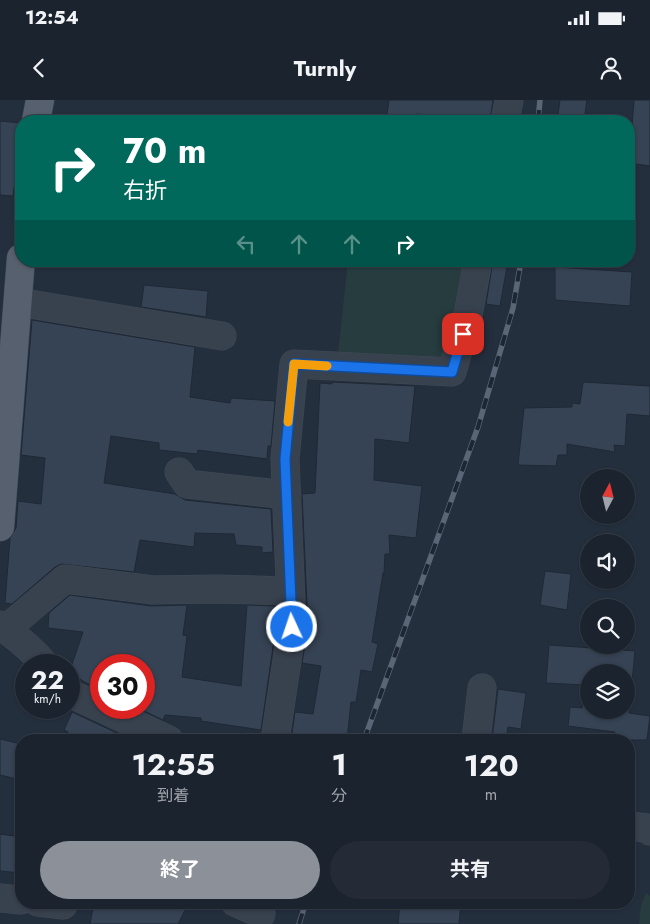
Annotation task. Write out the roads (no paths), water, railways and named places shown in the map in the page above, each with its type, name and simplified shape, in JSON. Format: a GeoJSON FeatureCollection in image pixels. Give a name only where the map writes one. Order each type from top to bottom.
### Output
{"type":"FeatureCollection","features":[{"type":"Feature","properties":{"kind":"main road"},"geometry":{"type":"LineString","coordinates":[[37,115],[40,100]]}},
{"type":"Feature","properties":{"kind":"main road"},"geometry":{"type":"LineString","coordinates":[[0,527],[6,374],[18,302],[20,267]]}},
{"type":"Feature","properties":{"kind":"street"},"geometry":{"type":"LineString","coordinates":[[506,115],[509,100]]}},
{"type":"Feature","properties":{"kind":"street"},"geometry":{"type":"LineString","coordinates":[[276,734],[292,627],[285,459],[294,364],[452,372],[468,316],[477,267]]}},
{"type":"Feature","properties":{"kind":"street"},"geometry":{"type":"LineString","coordinates":[[18,302],[222,336]]}},
{"type":"Feature","properties":{"kind":"street"},"geometry":{"type":"LineString","coordinates":[[179,472],[187,484],[287,495]]}},
{"type":"Feature","properties":{"kind":"street"},"geometry":{"type":"LineString","coordinates":[[36,654],[3,627],[65,579],[153,590],[290,591]]}},
{"type":"Feature","properties":{"kind":"street"},"geometry":{"type":"LineString","coordinates":[[477,734],[482,688]]}},
{"type":"Feature","properties":{"kind":"street"},"geometry":{"type":"LineString","coordinates":[[80,698],[156,734]]}},
{"type":"Feature","properties":{"kind":"street"},"geometry":{"type":"LineString","coordinates":[[635,827],[647,828],[650,831]]}},
{"type":"Feature","properties":{"kind":"street"},"geometry":{"type":"LineString","coordinates":[[0,898],[15,899]]}},
{"type":"Feature","properties":{"kind":"railway"},"geometry":{"type":"LineString","coordinates":[[539,115],[540,100]]}},
{"type":"Feature","properties":{"kind":"railway"},"geometry":{"type":"LineString","coordinates":[[366,734],[478,427],[513,308],[520,267]]}},
{"type":"Feature","properties":{"kind":"railway"},"geometry":{"type":"LineString","coordinates":[[299,924],[304,909]]}}]}
